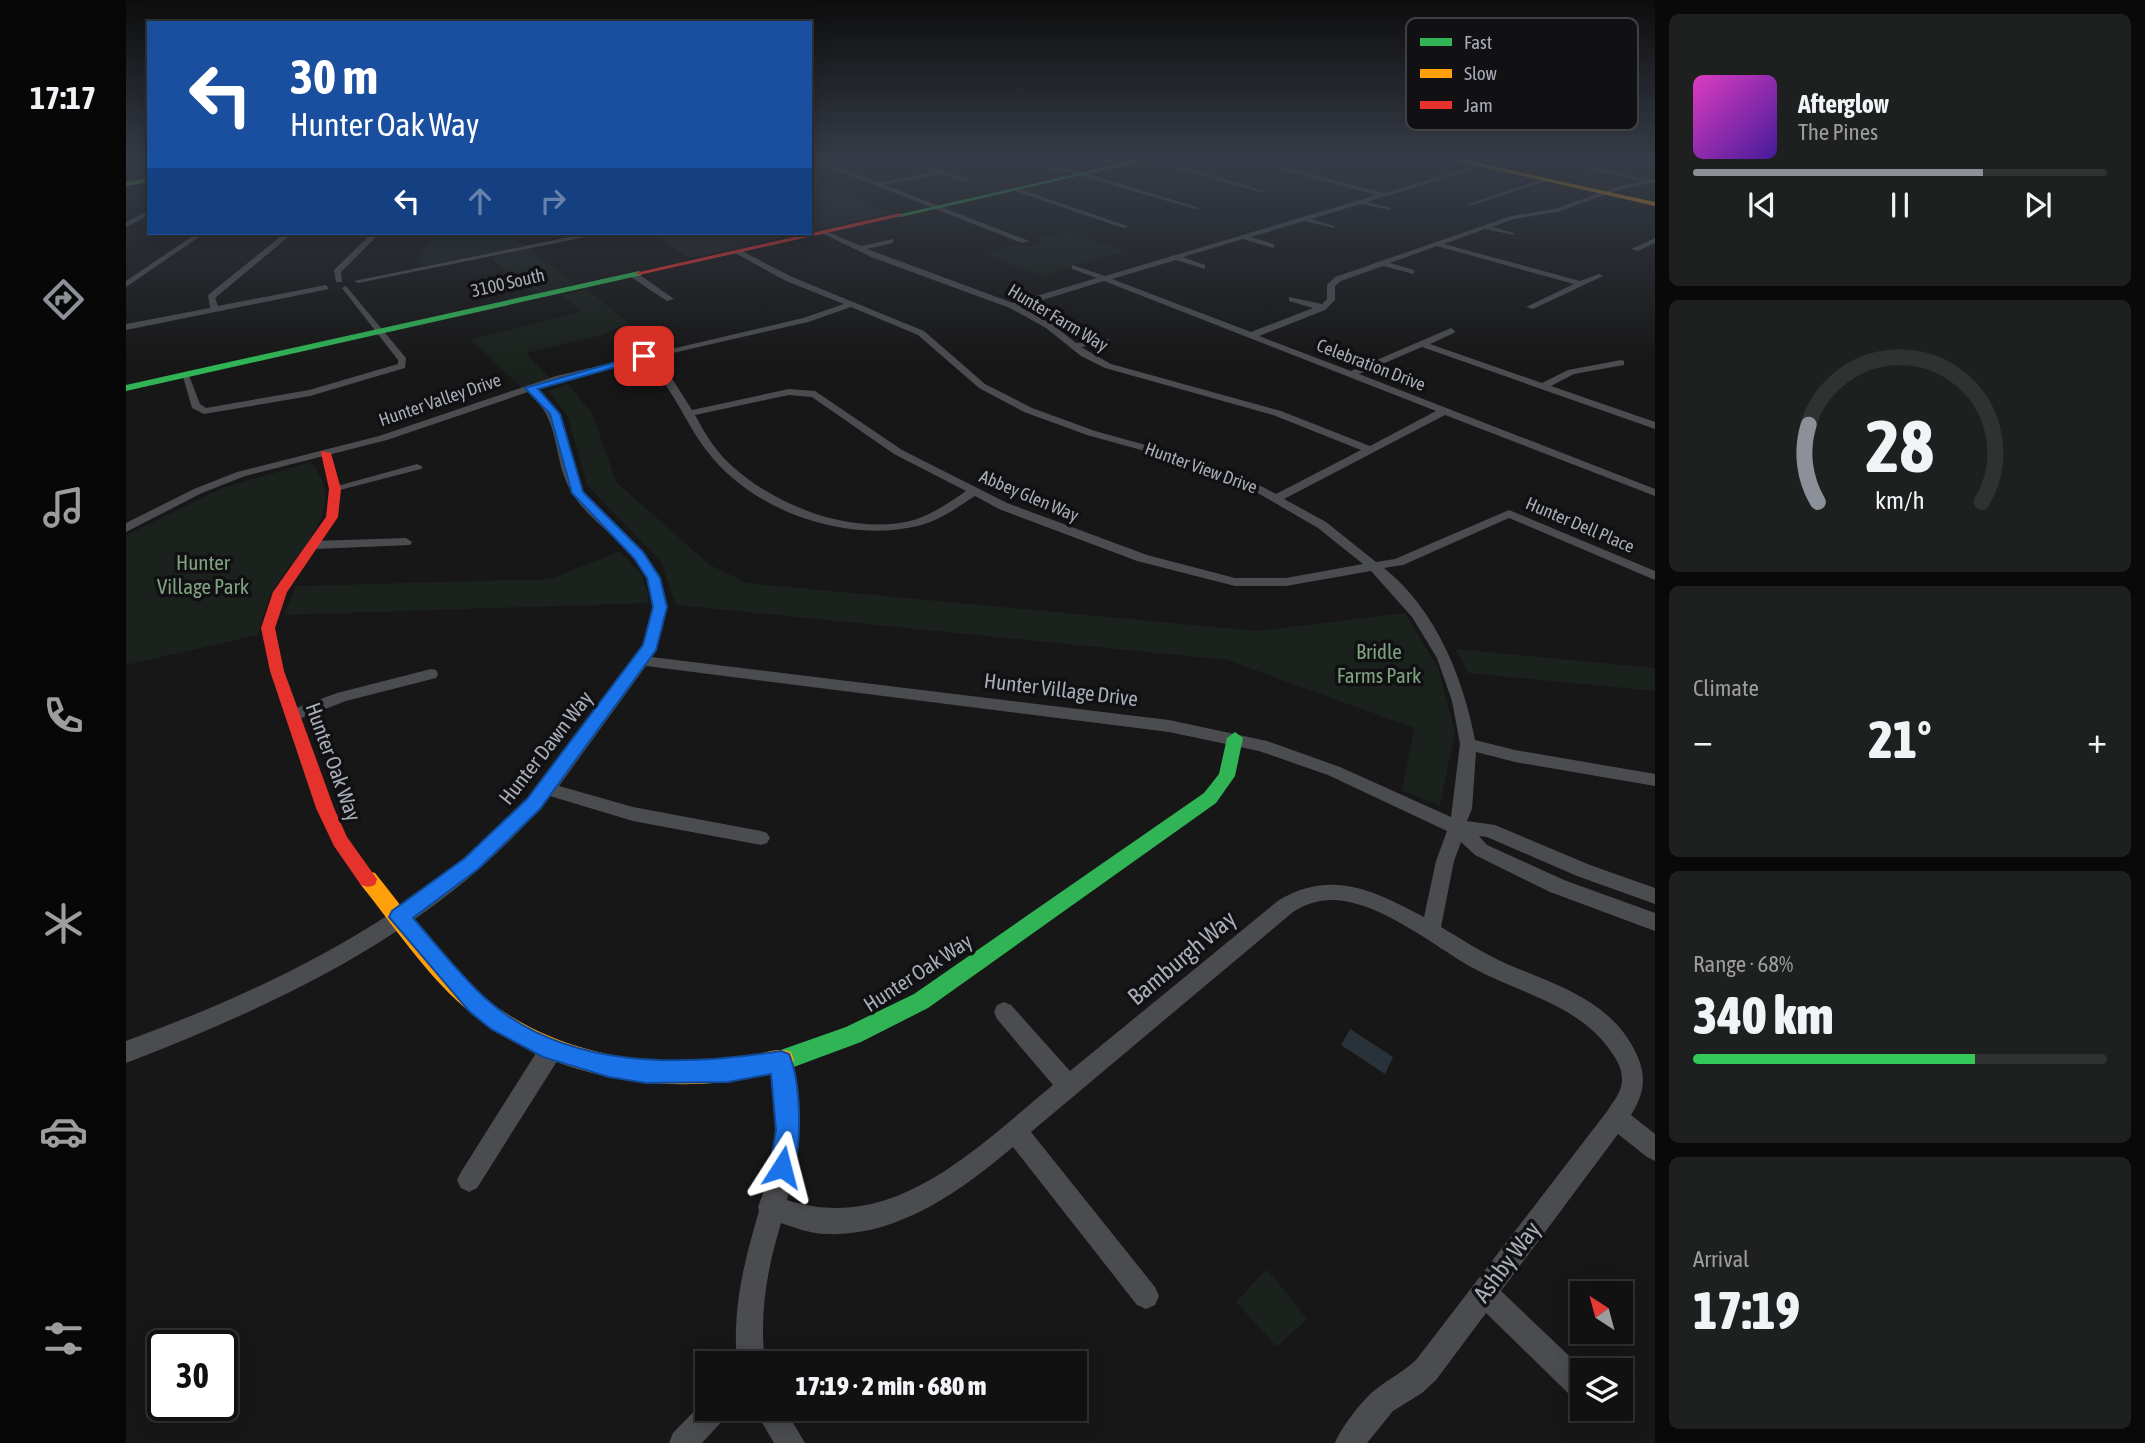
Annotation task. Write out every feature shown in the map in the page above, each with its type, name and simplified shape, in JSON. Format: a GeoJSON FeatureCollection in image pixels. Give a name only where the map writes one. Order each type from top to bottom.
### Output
{"type":"FeatureCollection","features":[{"type":"Feature","properties":{"kind":"street","name":"3100 South"},"geometry":{"type":"LineString","coordinates":[[812,234],[844,227]]}},
{"type":"Feature","properties":{"kind":"street"},"geometry":{"type":"LineString","coordinates":[[988,227],[1025,241]]}},
{"type":"Feature","properties":{"kind":"street"},"geometry":{"type":"LineString","coordinates":[[1013,306],[1276,227]]}},
{"type":"Feature","properties":{"kind":"street"},"geometry":{"type":"LineString","coordinates":[[1250,336],[1322,308],[1330,302],[1331,285],[1338,279],[1484,227]]}},
{"type":"Feature","properties":{"kind":"street"},"geometry":{"type":"LineString","coordinates":[[1486,227],[1512,234]]}},
{"type":"Feature","properties":{"kind":"street","name":"Hunter Farm Way"},"geometry":{"type":"LineString","coordinates":[[823,232],[859,249],[1013,306],[1049,326],[1072,346],[1099,363],[1124,372],[1204,389],[1288,417],[1371,450]]}},
{"type":"Feature","properties":{"kind":"street"},"geometry":{"type":"LineString","coordinates":[[126,285],[198,235]]}},
{"type":"Feature","properties":{"kind":"street"},"geometry":{"type":"LineString","coordinates":[[215,309],[211,297],[287,235]]}},
{"type":"Feature","properties":{"kind":"street"},"geometry":{"type":"LineString","coordinates":[[339,280],[337,273],[374,235]]}},
{"type":"Feature","properties":{"kind":"street","name":"3100 South"},"geometry":{"type":"LineString","coordinates":[[126,388],[810,235]]}},
{"type":"Feature","properties":{"kind":"street"},"geometry":{"type":"LineString","coordinates":[[326,287],[339,280],[358,281],[584,236]]}},
{"type":"Feature","properties":{"kind":"street"},"geometry":{"type":"LineString","coordinates":[[1243,237],[1271,246]]}},
{"type":"Feature","properties":{"kind":"street"},"geometry":{"type":"LineString","coordinates":[[1634,249],[1655,240]]}},
{"type":"Feature","properties":{"kind":"street"},"geometry":{"type":"LineString","coordinates":[[859,249],[890,242]]}},
{"type":"Feature","properties":{"kind":"street"},"geometry":{"type":"LineString","coordinates":[[1436,244],[1581,285]]}},
{"type":"Feature","properties":{"kind":"street","name":"Hunter View Drive"},"geometry":{"type":"LineString","coordinates":[[738,251],[782,276],[921,333],[982,386],[1028,410],[1068,425],[1198,463],[1277,498],[1322,525],[1375,567],[1418,615],[1444,658],[1460,701],[1468,744],[1458,828],[1445,861],[1430,933]]}},
{"type":"Feature","properties":{"kind":"street"},"geometry":{"type":"LineString","coordinates":[[1175,257],[1202,267]]}},
{"type":"Feature","properties":{"kind":"street"},"geometry":{"type":"LineString","coordinates":[[1383,263],[1411,272]]}},
{"type":"Feature","properties":{"kind":"street","name":"Celebration Drive"},"geometry":{"type":"LineString","coordinates":[[1075,267],[1655,493]]}},
{"type":"Feature","properties":{"kind":"street"},"geometry":{"type":"LineString","coordinates":[[937,277],[953,271]]}},
{"type":"Feature","properties":{"kind":"street"},"geometry":{"type":"LineString","coordinates":[[634,275],[670,299]]}},
{"type":"Feature","properties":{"kind":"street"},"geometry":{"type":"LineString","coordinates":[[1530,307],[1599,276]]}},
{"type":"Feature","properties":{"kind":"street"},"geometry":{"type":"LineString","coordinates":[[126,327],[326,287],[346,288],[358,281]]}},
{"type":"Feature","properties":{"kind":"street"},"geometry":{"type":"LineString","coordinates":[[185,375],[196,406],[204,411],[310,393],[402,366],[404,362],[346,288]]}},
{"type":"Feature","properties":{"kind":"street"},"geometry":{"type":"LineString","coordinates":[[1292,299],[1322,308]]}},
{"type":"Feature","properties":{"kind":"street","name":"Hunter Valley Drive"},"geometry":{"type":"LineString","coordinates":[[126,528],[226,479],[400,433],[530,388],[644,356],[794,323],[853,304]]}},
{"type":"Feature","properties":{"kind":"street"},"geometry":{"type":"LineString","coordinates":[[1352,374],[1451,331]]}},
{"type":"Feature","properties":{"kind":"street"},"geometry":{"type":"LineString","coordinates":[[1072,346],[1106,341]]}},
{"type":"Feature","properties":{"kind":"street"},"geometry":{"type":"LineString","coordinates":[[1422,344],[1655,426]]}},
{"type":"Feature","properties":{"kind":"street"},"geometry":{"type":"LineString","coordinates":[[644,356],[672,382],[710,450],[738,478],[767,499],[808,515],[845,523],[901,526],[928,519],[973,492]]}},
{"type":"Feature","properties":{"kind":"street"},"geometry":{"type":"LineString","coordinates":[[1543,386],[1571,372],[1621,363]]}},
{"type":"Feature","properties":{"kind":"street","name":"Hunter Dawn Way"},"geometry":{"type":"LineString","coordinates":[[126,1052],[223,1014],[335,957],[399,917],[479,857],[547,789],[642,661],[659,620],[659,596],[654,578],[639,555],[578,493],[555,414],[546,400],[530,388]]}},
{"type":"Feature","properties":{"kind":"street","name":"Abbey Glen Way"},"geometry":{"type":"LineString","coordinates":[[691,413],[783,393],[815,394],[887,445],[973,492],[1087,540],[1217,579],[1252,583],[1286,582],[1375,567]]}},
{"type":"Feature","properties":{"kind":"street"},"geometry":{"type":"LineString","coordinates":[[1277,498],[1445,411]]}},
{"type":"Feature","properties":{"kind":"street","name":"Hunter Oak Way"},"geometry":{"type":"LineString","coordinates":[[326,453],[335,488],[334,513],[276,598],[268,620],[270,643],[332,827],[346,851],[399,917],[477,1004],[499,1022],[551,1050],[609,1066],[646,1072],[728,1070],[781,1062],[847,1040],[898,1016],[1210,797],[1227,776],[1235,738]]}},
{"type":"Feature","properties":{"kind":"street"},"geometry":{"type":"LineString","coordinates":[[335,488],[417,467]]}},
{"type":"Feature","properties":{"kind":"street","name":"Hunter Dell Place"},"geometry":{"type":"LineString","coordinates":[[1375,567],[1416,557],[1498,516],[1508,514],[1655,576]]}},
{"type":"Feature","properties":{"kind":"street"},"geometry":{"type":"LineString","coordinates":[[314,545],[406,542]]}},
{"type":"Feature","properties":{"kind":"street","name":"Hunter Village Drive"},"geometry":{"type":"LineString","coordinates":[[642,661],[1170,726],[1235,738],[1321,766],[1458,828],[1481,850],[1578,895],[1655,922]]}},
{"type":"Feature","properties":{"kind":"street"},"geometry":{"type":"LineString","coordinates":[[294,715],[342,697],[431,674]]}},
{"type":"Feature","properties":{"kind":"street"},"geometry":{"type":"LineString","coordinates":[[1468,744],[1515,756],[1655,779]]}},
{"type":"Feature","properties":{"kind":"street"},"geometry":{"type":"LineString","coordinates":[[547,789],[634,814],[761,838]]}},
{"type":"Feature","properties":{"kind":"street","name":"Hunter Village Drive"},"geometry":{"type":"LineString","coordinates":[[1458,828],[1489,830],[1584,871],[1655,896]]}},
{"type":"Feature","properties":{"kind":"street","name":"Bamburgh Way"},"geometry":{"type":"LineString","coordinates":[[770,1207],[826,1222],[881,1213],[936,1191],[969,1169],[1286,906],[1304,896],[1336,892],[1358,896],[1487,964],[1563,996],[1586,1010],[1615,1039],[1629,1061]]}},
{"type":"Feature","properties":{"kind":"street"},"geometry":{"type":"LineString","coordinates":[[1004,1012],[1069,1086]]}},
{"type":"Feature","properties":{"kind":"street"},"geometry":{"type":"LineString","coordinates":[[469,1180],[551,1050]]}},
{"type":"Feature","properties":{"kind":"street","name":"Ashby Way"},"geometry":{"type":"LineString","coordinates":[[1349,1443],[1382,1401],[1420,1377],[1616,1118],[1633,1084],[1629,1061]]}},
{"type":"Feature","properties":{"kind":"street"},"geometry":{"type":"LineString","coordinates":[[750,1351],[748,1300],[754,1264],[782,1167],[788,1130],[781,1062]]}},
{"type":"Feature","properties":{"kind":"street"},"geometry":{"type":"LineString","coordinates":[[1616,1118],[1655,1149]]}},
{"type":"Feature","properties":{"kind":"street"},"geometry":{"type":"LineString","coordinates":[[1015,1131],[1146,1296]]}},
{"type":"Feature","properties":{"kind":"street"},"geometry":{"type":"LineString","coordinates":[[1484,1293],[1570,1375]]}},
{"type":"Feature","properties":{"kind":"street"},"geometry":{"type":"LineString","coordinates":[[683,1443],[703,1421]]}},
{"type":"Feature","properties":{"kind":"street"},"geometry":{"type":"LineString","coordinates":[[776,1421],[791,1443]]}},
{"type":"Feature","properties":{"kind":"shaded area"},"geometry":{"type":"Polygon","coordinates":[[[651,235],[793,235],[690,258],[651,235]]]}},
{"type":"Feature","properties":{"kind":"shaded area"},"geometry":{"type":"Polygon","coordinates":[[[1350,1029],[1393,1057],[1385,1074],[1341,1045],[1350,1029]]]}},
{"type":"Feature","properties":{"kind":"green space"},"geometry":{"type":"Polygon","coordinates":[[[1069,232],[1126,251],[1040,276],[986,254],[1013,245],[1034,246],[1042,242],[1039,238],[1069,232]]]}},
{"type":"Feature","properties":{"kind":"green space"},"geometry":{"type":"Polygon","coordinates":[[[436,235],[511,235],[526,246],[424,266],[416,259],[436,235]]]}},
{"type":"Feature","properties":{"kind":"green space"},"geometry":{"type":"Polygon","coordinates":[[[529,249],[576,284],[534,294],[490,257],[529,249]]]}},
{"type":"Feature","properties":{"kind":"green space"},"geometry":{"type":"Polygon","coordinates":[[[587,289],[629,323],[601,335],[526,353],[550,378],[522,388],[470,340],[582,312],[561,295],[587,289]]]}},
{"type":"Feature","properties":{"kind":"green space","name":"Bridle Farms Park"},"geometry":{"type":"Polygon","coordinates":[[[568,384],[592,413],[616,482],[710,565],[747,583],[1257,631],[1405,613],[1438,668],[1455,732],[1440,806],[1402,790],[1414,728],[1227,660],[676,605],[661,562],[587,485],[568,417],[548,391],[568,384]]]}},
{"type":"Feature","properties":{"kind":"green space","name":"Hunter Village Park"},"geometry":{"type":"Polygon","coordinates":[[[311,462],[322,480],[325,496],[323,512],[307,543],[271,594],[258,635],[126,665],[126,535],[222,488],[311,462]]]}},
{"type":"Feature","properties":{"kind":"green space"},"geometry":{"type":"Polygon","coordinates":[[[620,551],[642,575],[650,603],[284,615],[296,586],[550,579],[620,551]]]}},
{"type":"Feature","properties":{"kind":"green space"},"geometry":{"type":"Polygon","coordinates":[[[1456,649],[1655,668],[1655,691],[1468,673],[1456,649]]]}},
{"type":"Feature","properties":{"kind":"green space"},"geometry":{"type":"Polygon","coordinates":[[[1267,1269],[1307,1319],[1277,1347],[1236,1302],[1267,1269]]]}},
{"type":"Feature","properties":{"kind":"traffic: fast"},"geometry":{"type":"LineString","coordinates":[[126,388],[639,273]]}},
{"type":"Feature","properties":{"kind":"traffic: fast"},"geometry":{"type":"LineString","coordinates":[[783,1060],[854,1035],[921,1001],[1210,798],[1227,776],[1235,738]]}},
{"type":"Feature","properties":{"kind":"traffic: slow"},"geometry":{"type":"LineString","coordinates":[[368,879],[430,958],[457,987],[505,1025],[541,1045],[579,1059],[661,1073],[743,1069],[783,1060]]}},
{"type":"Feature","properties":{"kind":"traffic: jam"},"geometry":{"type":"LineString","coordinates":[[812,235],[844,227]]}},
{"type":"Feature","properties":{"kind":"traffic: jam"},"geometry":{"type":"LineString","coordinates":[[639,273],[810,235]]}},
{"type":"Feature","properties":{"kind":"traffic: jam"},"geometry":{"type":"LineString","coordinates":[[326,453],[335,489],[332,517],[280,592],[268,628],[277,671],[325,808],[340,841],[368,879]]}},
{"type":"Feature","properties":{"kind":"route"},"geometry":{"type":"LineString","coordinates":[[644,356],[530,388],[546,400],[557,418],[573,484],[578,493],[639,555],[654,578],[660,607],[656,633],[642,661],[534,804],[471,864],[434,894],[399,917],[456,985],[477,1004],[499,1022],[551,1050],[609,1066],[646,1072],[696,1073],[754,1068],[781,1062],[788,1111],[782,1167]]}}]}
